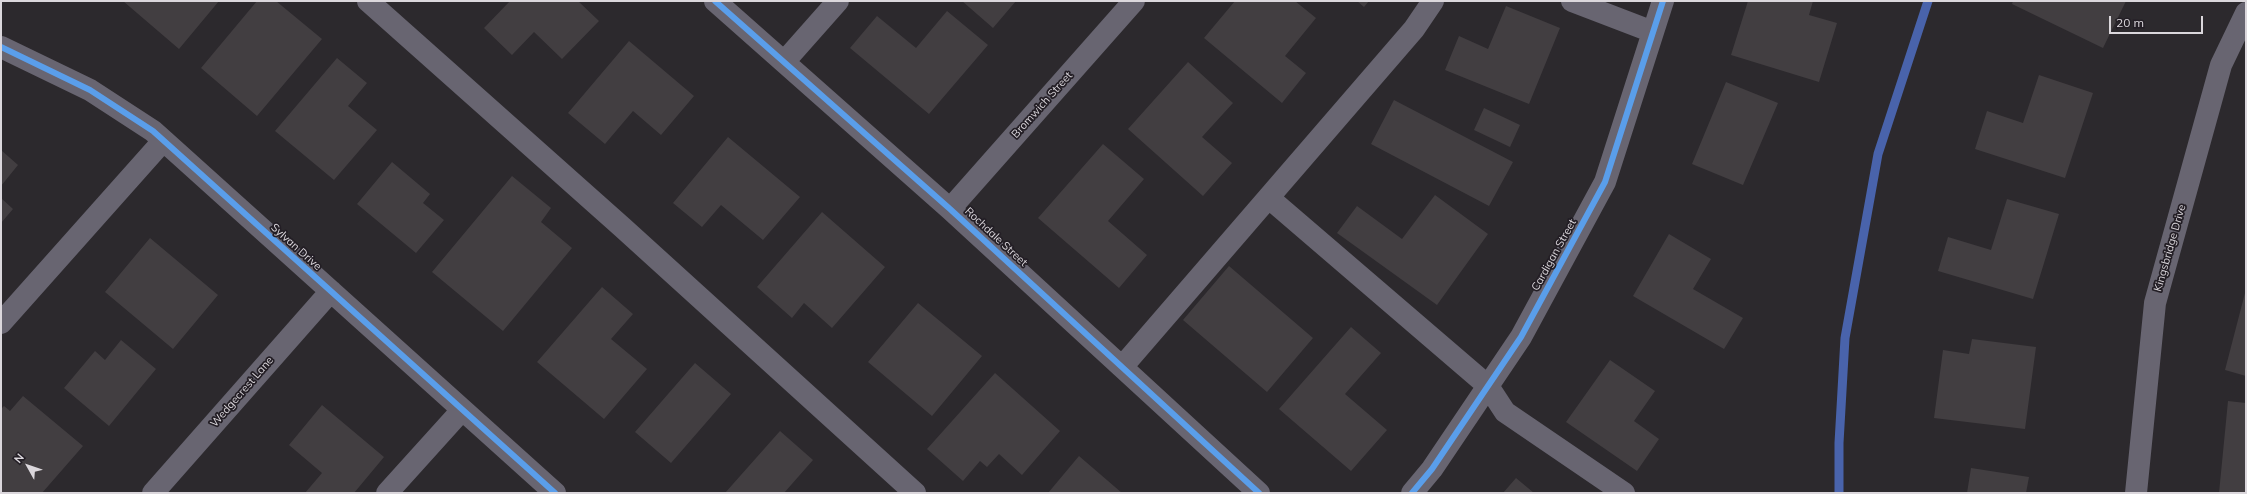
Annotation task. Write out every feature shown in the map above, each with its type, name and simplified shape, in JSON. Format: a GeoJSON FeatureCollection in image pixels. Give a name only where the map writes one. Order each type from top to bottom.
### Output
{"type":"FeatureCollection","features":[{"type":"Feature","properties":{"kind":"street"},"geometry":{"type":"LineString","coordinates":[[368,1],[628,232],[915,493]]}},
{"type":"Feature","properties":{"kind":"street","name":"Rochdale Street"},"geometry":{"type":"LineString","coordinates":[[716,1],[950,209],[1258,493]]}},
{"type":"Feature","properties":{"kind":"street"},"geometry":{"type":"LineString","coordinates":[[784,62],[838,1]]}},
{"type":"Feature","properties":{"kind":"street","name":"Bromwich Street"},"geometry":{"type":"LineString","coordinates":[[950,209],[1134,1]]}},
{"type":"Feature","properties":{"kind":"street"},"geometry":{"type":"LineString","coordinates":[[1122,368],[1414,29],[1433,1]]}},
{"type":"Feature","properties":{"kind":"street"},"geometry":{"type":"LineString","coordinates":[[1572,1],[1653,32]]}},
{"type":"Feature","properties":{"kind":"street","name":"Cardigan Street"},"geometry":{"type":"LineString","coordinates":[[1412,493],[1432,469],[1521,337],[1605,182],[1663,1]]}},
{"type":"Feature","properties":{"kind":"street","name":"Kingsbridge Drive"},"geometry":{"type":"LineString","coordinates":[[2136,493],[2155,303],[2221,65],[2246,13]]}},
{"type":"Feature","properties":{"kind":"street","name":"Sylvan Drive"},"geometry":{"type":"LineString","coordinates":[[1,47],[90,90],[163,140],[555,493]]}},
{"type":"Feature","properties":{"kind":"street"},"geometry":{"type":"LineString","coordinates":[[1,323],[163,140]]}},
{"type":"Feature","properties":{"kind":"street"},"geometry":{"type":"LineString","coordinates":[[1269,198],[1488,386],[1504,412],[1624,493]]}},
{"type":"Feature","properties":{"kind":"street","name":"Wedgecrest Lane"},"geometry":{"type":"LineString","coordinates":[[153,493],[331,291]]}},
{"type":"Feature","properties":{"kind":"street"},"geometry":{"type":"LineString","coordinates":[[387,493],[462,410]]}},
{"type":"Feature","properties":{"kind":"building"},"geometry":{"type":"Polygon","coordinates":[[[123,1],[219,1],[179,49],[123,1]]]}},
{"type":"Feature","properties":{"kind":"building"},"geometry":{"type":"Polygon","coordinates":[[[257,1],[276,1],[322,39],[257,116],[201,68],[257,1]]]}},
{"type":"Feature","properties":{"kind":"building"},"geometry":{"type":"Polygon","coordinates":[[[510,1],[578,1],[599,21],[562,59],[534,32],[512,55],[484,28],[510,1]]]}},
{"type":"Feature","properties":{"kind":"building"},"geometry":{"type":"Polygon","coordinates":[[[962,1],[1016,1],[993,28],[962,1]]]}},
{"type":"Feature","properties":{"kind":"building"},"geometry":{"type":"Polygon","coordinates":[[[1235,1],[1295,1],[1316,18],[1285,56],[1306,73],[1282,103],[1204,38],[1235,1]]]}},
{"type":"Feature","properties":{"kind":"building"},"geometry":{"type":"Polygon","coordinates":[[[1357,1],[1369,1],[1364,7],[1357,1]]]}},
{"type":"Feature","properties":{"kind":"building"},"geometry":{"type":"Polygon","coordinates":[[[1748,1],[1813,1],[1809,15],[1837,23],[1819,82],[1731,55],[1748,1]]]}},
{"type":"Feature","properties":{"kind":"building"},"geometry":{"type":"Polygon","coordinates":[[[2013,1],[2126,1],[2103,48],[2012,4],[2013,1]]]}},
{"type":"Feature","properties":{"kind":"building"},"geometry":{"type":"Polygon","coordinates":[[[1506,6],[1560,28],[1529,104],[1445,70],[1459,36],[1488,49],[1506,6]]]}},
{"type":"Feature","properties":{"kind":"building"},"geometry":{"type":"Polygon","coordinates":[[[947,11],[988,45],[929,114],[850,48],[877,16],[916,48],[947,11]]]}},
{"type":"Feature","properties":{"kind":"building"},"geometry":{"type":"Polygon","coordinates":[[[629,41],[694,96],[661,135],[633,111],[605,144],[568,113],[629,41]]]}},
{"type":"Feature","properties":{"kind":"building"},"geometry":{"type":"Polygon","coordinates":[[[337,58],[367,83],[348,106],[377,130],[334,180],[275,131],[337,58]]]}},
{"type":"Feature","properties":{"kind":"building"},"geometry":{"type":"Polygon","coordinates":[[[1188,62],[1233,103],[1202,137],[1232,163],[1203,196],[1128,129],[1188,62]]]}},
{"type":"Feature","properties":{"kind":"building"},"geometry":{"type":"Polygon","coordinates":[[[2039,75],[2093,93],[2065,178],[1975,149],[1987,111],[2023,123],[2039,75]]]}},
{"type":"Feature","properties":{"kind":"building"},"geometry":{"type":"Polygon","coordinates":[[[1726,82],[1778,103],[1743,185],[1692,164],[1726,82]]]}},
{"type":"Feature","properties":{"kind":"building"},"geometry":{"type":"Polygon","coordinates":[[[1394,100],[1513,162],[1489,206],[1371,144],[1394,100]]]}},
{"type":"Feature","properties":{"kind":"building"},"geometry":{"type":"Polygon","coordinates":[[[1484,108],[1520,125],[1510,147],[1474,130],[1484,108]]]}},
{"type":"Feature","properties":{"kind":"building"},"geometry":{"type":"Polygon","coordinates":[[[728,137],[800,197],[763,240],[721,205],[702,227],[673,203],[728,137]]]}},
{"type":"Feature","properties":{"kind":"building"},"geometry":{"type":"Polygon","coordinates":[[[1103,144],[1144,179],[1108,221],[1147,255],[1119,288],[1038,218],[1103,144]]]}},
{"type":"Feature","properties":{"kind":"building"},"geometry":{"type":"Polygon","coordinates":[[[1,150],[18,165],[1,186],[1,150]]]}},
{"type":"Feature","properties":{"kind":"building"},"geometry":{"type":"Polygon","coordinates":[[[392,162],[430,194],[423,203],[444,220],[416,253],[357,204],[392,162]]]}},
{"type":"Feature","properties":{"kind":"building"},"geometry":{"type":"Polygon","coordinates":[[[512,176],[551,208],[541,222],[572,248],[503,331],[432,272],[512,176]]]}},
{"type":"Feature","properties":{"kind":"building"},"geometry":{"type":"Polygon","coordinates":[[[1435,195],[1488,234],[1437,305],[1337,233],[1357,206],[1402,239],[1435,195]]]}},
{"type":"Feature","properties":{"kind":"building"},"geometry":{"type":"Polygon","coordinates":[[[1,198],[13,209],[1,223],[1,198]]]}},
{"type":"Feature","properties":{"kind":"building"},"geometry":{"type":"Polygon","coordinates":[[[2007,199],[2059,214],[2033,299],[1938,271],[1948,237],[1991,250],[2007,199]]]}},
{"type":"Feature","properties":{"kind":"building"},"geometry":{"type":"Polygon","coordinates":[[[822,212],[885,267],[832,328],[804,303],[792,318],[757,287],[822,212]]]}},
{"type":"Feature","properties":{"kind":"building"},"geometry":{"type":"Polygon","coordinates":[[[1669,234],[1711,259],[1693,289],[1743,318],[1724,349],[1633,296],[1669,234]]]}},
{"type":"Feature","properties":{"kind":"building"},"geometry":{"type":"Polygon","coordinates":[[[150,238],[218,295],[173,349],[105,292],[150,238]]]}},
{"type":"Feature","properties":{"kind":"building"},"geometry":{"type":"Polygon","coordinates":[[[1229,266],[1313,338],[1267,392],[1183,320],[1229,266]]]}},
{"type":"Feature","properties":{"kind":"building"},"geometry":{"type":"Polygon","coordinates":[[[602,287],[633,314],[611,339],[647,369],[604,419],[537,362],[602,287]]]}},
{"type":"Feature","properties":{"kind":"building"},"geometry":{"type":"Polygon","coordinates":[[[2246,293],[2246,376],[2225,370],[2246,293]]]}},
{"type":"Feature","properties":{"kind":"building"},"geometry":{"type":"Polygon","coordinates":[[[918,303],[982,356],[932,416],[868,362],[918,303]]]}},
{"type":"Feature","properties":{"kind":"building"},"geometry":{"type":"Polygon","coordinates":[[[1351,327],[1381,353],[1345,394],[1387,430],[1351,471],[1279,409],[1351,327]]]}},
{"type":"Feature","properties":{"kind":"building"},"geometry":{"type":"Polygon","coordinates":[[[1972,339],[2036,347],[2025,429],[1934,418],[1943,350],[1969,354],[1972,339]]]}},
{"type":"Feature","properties":{"kind":"building"},"geometry":{"type":"Polygon","coordinates":[[[121,340],[156,369],[109,426],[64,388],[95,351],[105,360],[121,340]]]}},
{"type":"Feature","properties":{"kind":"building"},"geometry":{"type":"Polygon","coordinates":[[[1610,360],[1655,391],[1634,421],[1659,439],[1637,471],[1566,422],[1610,360]]]}},
{"type":"Feature","properties":{"kind":"building"},"geometry":{"type":"Polygon","coordinates":[[[695,363],[731,394],[671,463],[635,432],[695,363]]]}},
{"type":"Feature","properties":{"kind":"building"},"geometry":{"type":"Polygon","coordinates":[[[995,373],[1060,431],[1022,475],[999,454],[987,467],[980,461],[963,481],[927,449],[995,373]]]}},
{"type":"Feature","properties":{"kind":"building"},"geometry":{"type":"Polygon","coordinates":[[[23,396],[83,446],[42,493],[1,493],[1,409],[4,406],[10,411],[23,396]]]}},
{"type":"Feature","properties":{"kind":"building"},"geometry":{"type":"Polygon","coordinates":[[[2228,401],[2246,403],[2246,493],[2219,493],[2228,401]]]}},
{"type":"Feature","properties":{"kind":"building"},"geometry":{"type":"Polygon","coordinates":[[[322,405],[384,457],[354,493],[305,493],[322,473],[289,445],[322,405]]]}},
{"type":"Feature","properties":{"kind":"building"},"geometry":{"type":"Polygon","coordinates":[[[780,431],[813,460],[784,493],[725,493],[780,431]]]}},
{"type":"Feature","properties":{"kind":"building"},"geometry":{"type":"Polygon","coordinates":[[[1079,456],[1122,493],[1048,493],[1079,456]]]}},
{"type":"Feature","properties":{"kind":"building"},"geometry":{"type":"Polygon","coordinates":[[[1971,468],[2029,477],[2026,493],[1967,493],[1971,468]]]}},
{"type":"Feature","properties":{"kind":"building"},"geometry":{"type":"Polygon","coordinates":[[[1516,478],[1534,493],[1503,493],[1516,478]]]}},
{"type":"Feature","properties":{"kind":"waterway"},"geometry":{"type":"LineString","coordinates":[[1839,493],[1839,443],[1845,338],[1878,154],[1928,1]]}},
{"type":"Feature","properties":{"kind":"cycle path"},"geometry":{"type":"LineString","coordinates":[[715,1],[950,209],[1259,493]]}},
{"type":"Feature","properties":{"kind":"cycle path"},"geometry":{"type":"LineString","coordinates":[[1412,493],[1432,469],[1521,337],[1605,182],[1663,1]]}},
{"type":"Feature","properties":{"kind":"cycle path"},"geometry":{"type":"LineString","coordinates":[[1,47],[90,90],[153,131],[555,493]]}}]}
